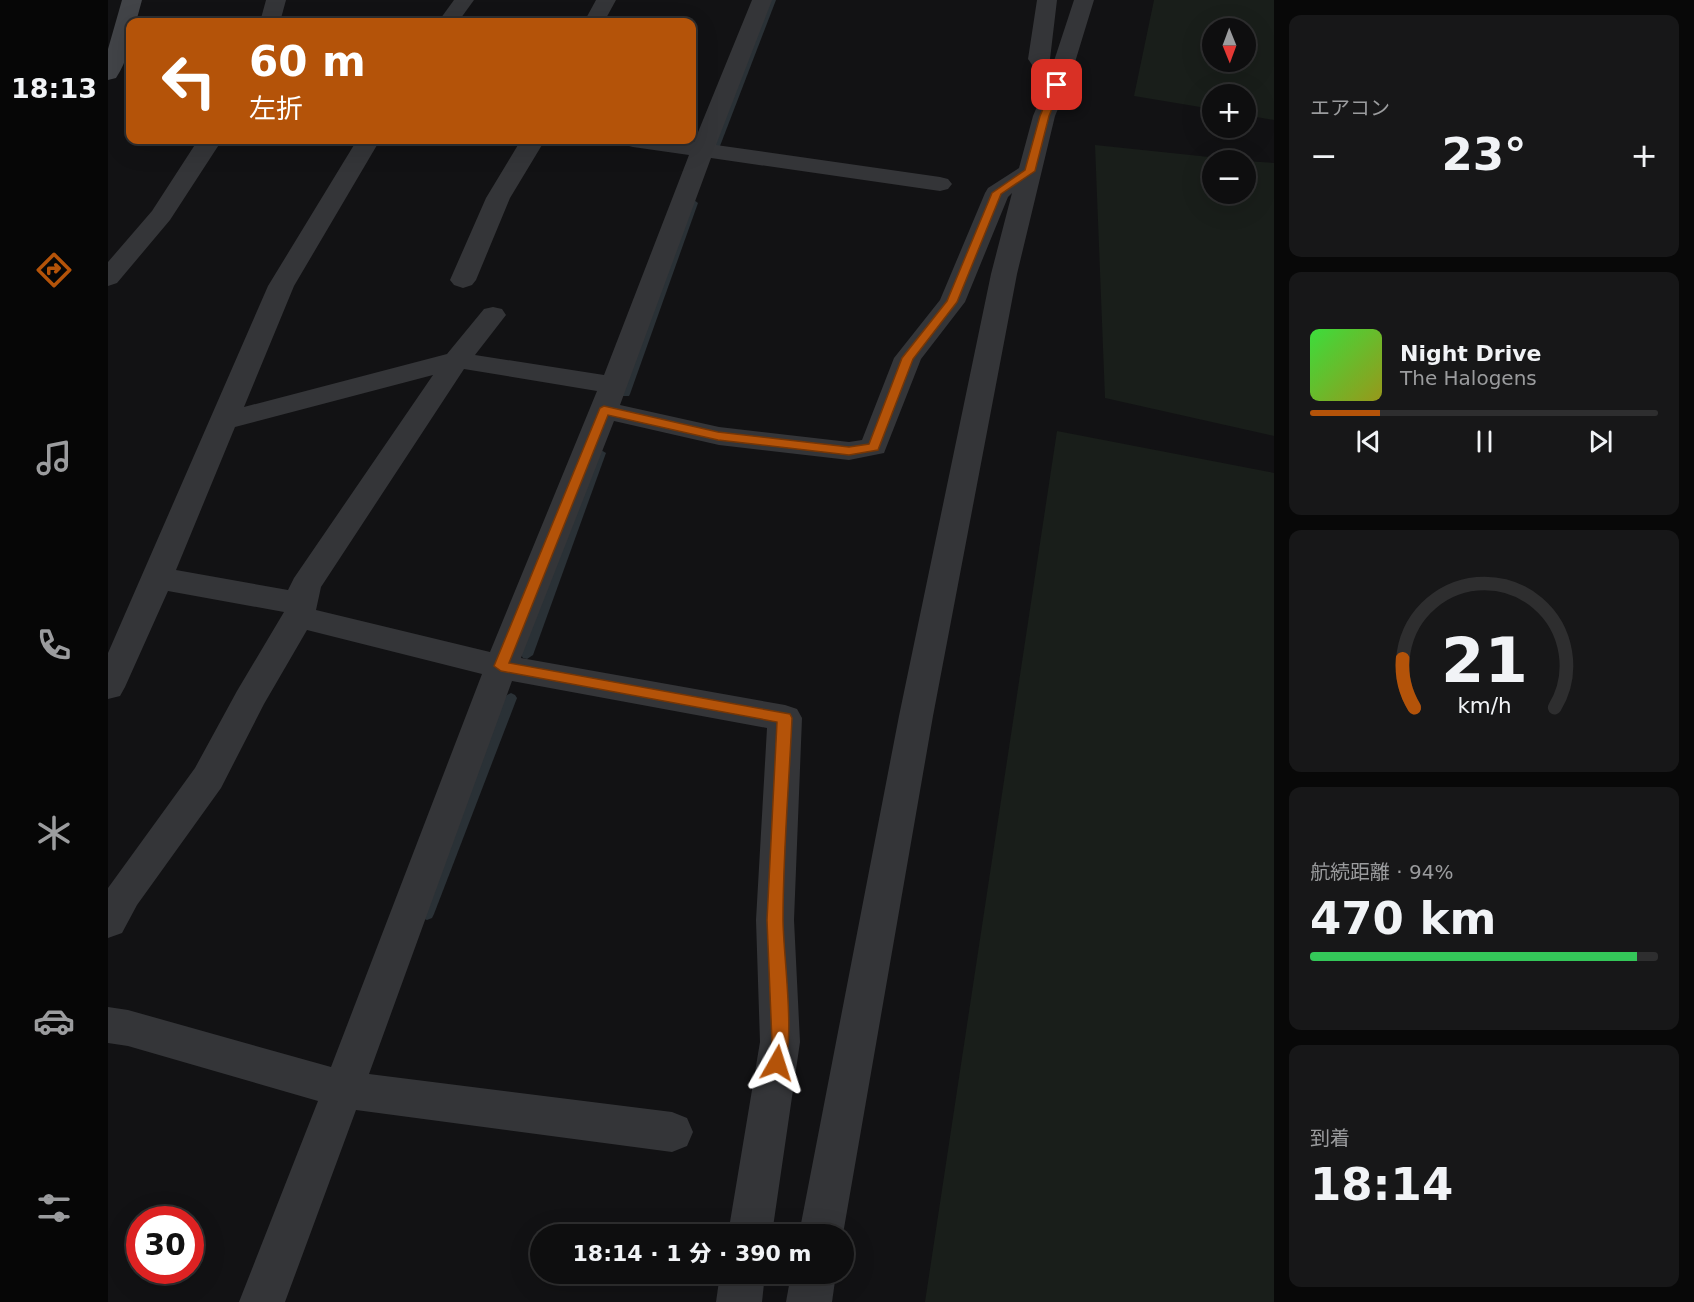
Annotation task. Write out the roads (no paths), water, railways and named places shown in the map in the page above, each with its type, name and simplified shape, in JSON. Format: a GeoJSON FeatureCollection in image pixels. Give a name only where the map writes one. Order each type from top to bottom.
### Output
{"type":"FeatureCollection","features":[{"type":"Feature","properties":{"kind":"main road"},"geometry":{"type":"LineString","coordinates":[[127,18],[132,0]]}},
{"type":"Feature","properties":{"kind":"main road"},"geometry":{"type":"LineString","coordinates":[[108,73],[115,62],[126,22]]}},
{"type":"Feature","properties":{"kind":"street"},"geometry":{"type":"LineString","coordinates":[[271,18],[276,0]]}},
{"type":"Feature","properties":{"kind":"street"},"geometry":{"type":"LineString","coordinates":[[451,18],[464,0]]}},
{"type":"Feature","properties":{"kind":"street"},"geometry":{"type":"LineString","coordinates":[[596,18],[606,0]]}},
{"type":"Feature","properties":{"kind":"street"},"geometry":{"type":"LineString","coordinates":[[262,1302],[501,666],[609,398],[762,0]]}},
{"type":"Feature","properties":{"kind":"street"},"geometry":{"type":"LineString","coordinates":[[1047,0],[1039,59],[1057,85]]}},
{"type":"Feature","properties":{"kind":"street"},"geometry":{"type":"LineString","coordinates":[[823,1224],[916,716],[1004,274],[1044,116],[1057,85],[1084,0]]}},
{"type":"Feature","properties":{"kind":"street"},"geometry":{"type":"LineString","coordinates":[[108,278],[161,215],[207,144]]}},
{"type":"Feature","properties":{"kind":"street"},"geometry":{"type":"LineString","coordinates":[[108,687],[157,578],[281,286],[366,144]]}},
{"type":"Feature","properties":{"kind":"street"},"geometry":{"type":"LineString","coordinates":[[463,280],[498,198],[531,144]]}},
{"type":"Feature","properties":{"kind":"street"},"geometry":{"type":"LineString","coordinates":[[661,144],[940,184]]}},
{"type":"Feature","properties":{"kind":"street"},"geometry":{"type":"LineString","coordinates":[[222,422],[457,360],[609,398],[718,436],[849,451],[874,447],[908,358],[952,302],[997,193],[1030,171]]}},
{"type":"Feature","properties":{"kind":"street"},"geometry":{"type":"LineString","coordinates":[[108,922],[124,894],[208,778],[300,611],[305,586],[457,360],[493,315]]}},
{"type":"Feature","properties":{"kind":"street"},"geometry":{"type":"LineString","coordinates":[[157,578],[300,611],[501,666],[784,718],[775,920],[780,1042],[752,1224]]}},
{"type":"Feature","properties":{"kind":"street"},"geometry":{"type":"LineString","coordinates":[[108,1025],[128,1028],[343,1089],[672,1132]]}},
{"type":"Feature","properties":{"kind":"street"},"geometry":{"type":"LineString","coordinates":[[739,1302],[742,1284]]}},
{"type":"Feature","properties":{"kind":"street"},"geometry":{"type":"LineString","coordinates":[[809,1302],[812,1284]]}},
{"type":"Feature","properties":{"kind":"waterway"},"geometry":{"type":"LineString","coordinates":[[716,146],[772,0]]}},
{"type":"Feature","properties":{"kind":"waterway"},"geometry":{"type":"LineString","coordinates":[[625,394],[694,203]]}},
{"type":"Feature","properties":{"kind":"waterway"},"geometry":{"type":"LineString","coordinates":[[527,655],[601,453]]}},
{"type":"Feature","properties":{"kind":"waterway"},"geometry":{"type":"LineString","coordinates":[[427,914],[511,698]]}}]}
